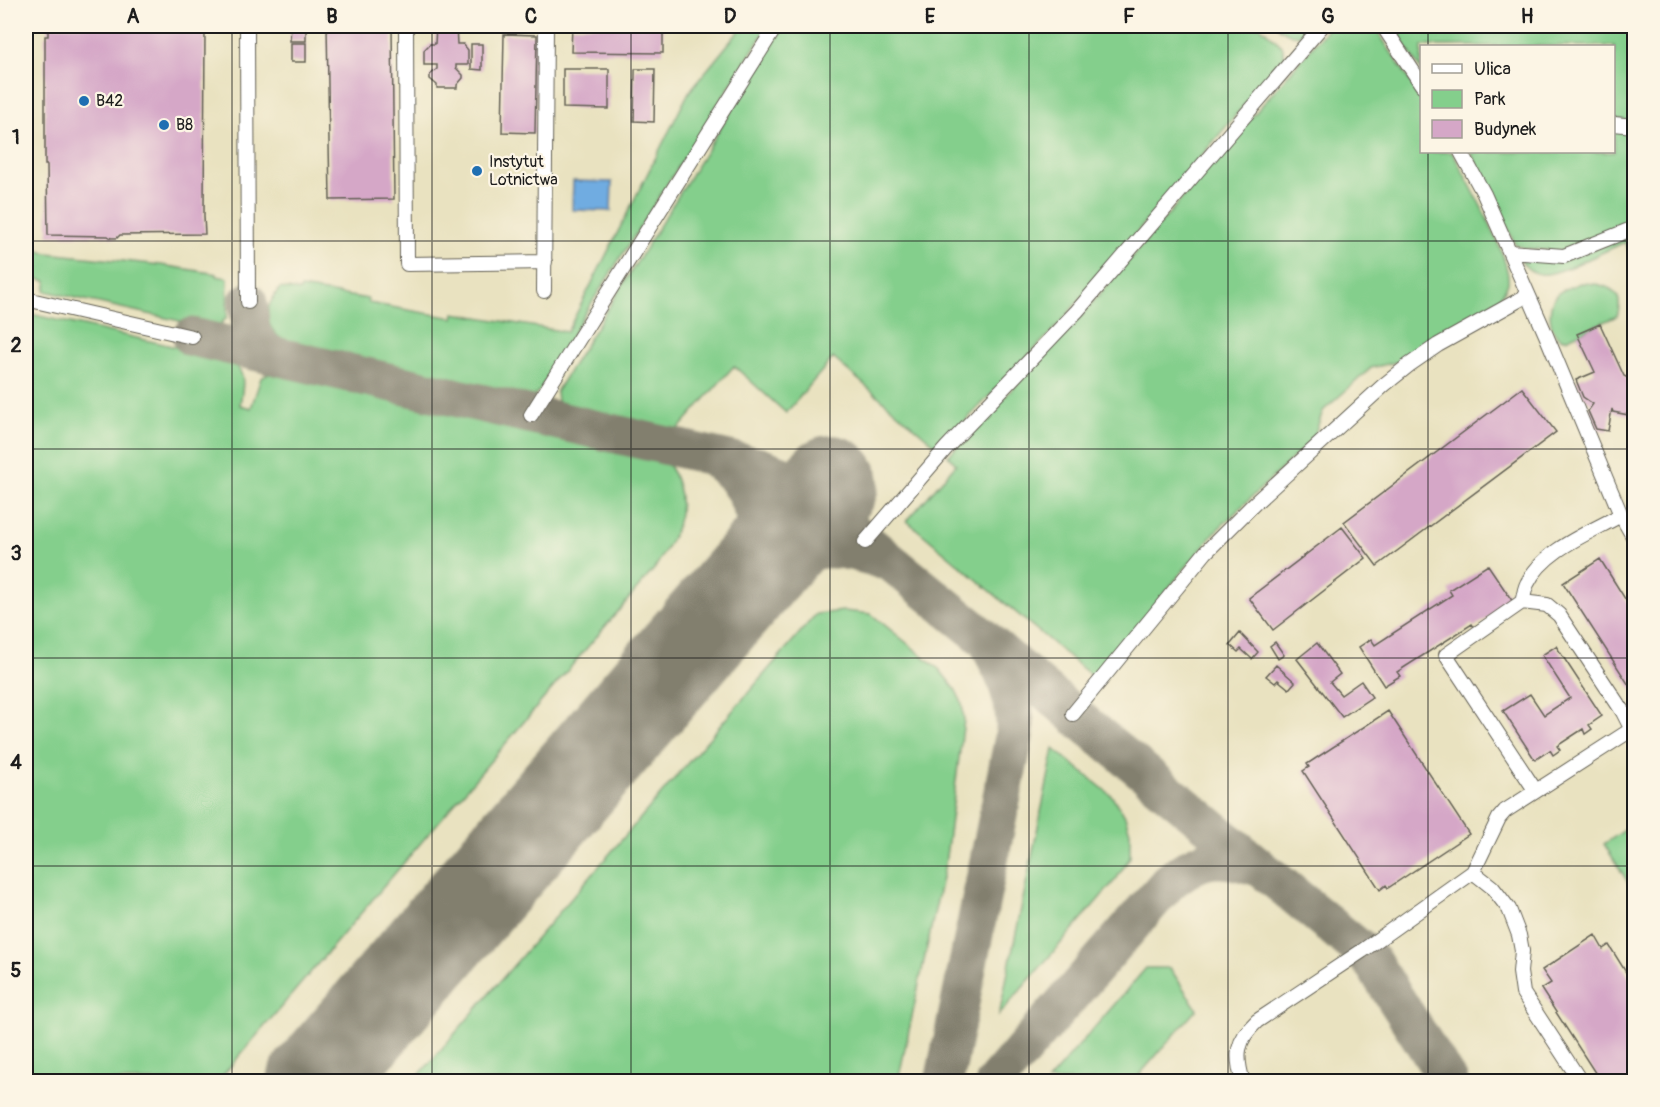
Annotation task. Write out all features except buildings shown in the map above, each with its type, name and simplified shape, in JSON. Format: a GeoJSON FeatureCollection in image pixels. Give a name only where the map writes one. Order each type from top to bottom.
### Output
{"type":"FeatureCollection","features":[{"type":"Feature","properties":{"kind":"street"},"geometry":{"type":"LineString","coordinates":[[247,26],[248,302]]}},
{"type":"Feature","properties":{"kind":"street"},"geometry":{"type":"LineString","coordinates":[[406,26],[407,264],[545,262]]}},
{"type":"Feature","properties":{"kind":"street"},"geometry":{"type":"LineString","coordinates":[[544,291],[546,26]]}},
{"type":"Feature","properties":{"kind":"street"},"geometry":{"type":"LineString","coordinates":[[531,415],[776,26]]}},
{"type":"Feature","properties":{"kind":"street"},"geometry":{"type":"LineString","coordinates":[[865,542],[947,447],[1077,311],[1322,26]]}},
{"type":"Feature","properties":{"kind":"street"},"geometry":{"type":"LineString","coordinates":[[1383,26],[1420,82]]}},
{"type":"Feature","properties":{"kind":"street"},"geometry":{"type":"LineString","coordinates":[[1615,124],[1635,126]]}},
{"type":"Feature","properties":{"kind":"street"},"geometry":{"type":"LineString","coordinates":[[1462,153],[1484,194],[1621,515],[1635,538]]}},
{"type":"Feature","properties":{"kind":"street"},"geometry":{"type":"LineString","coordinates":[[1510,252],[1564,256],[1635,228]]}},
{"type":"Feature","properties":{"kind":"street"},"geometry":{"type":"LineString","coordinates":[[1073,714],[1206,552],[1255,502],[1409,365],[1459,333],[1528,295]]}},
{"type":"Feature","properties":{"kind":"street"},"geometry":{"type":"LineString","coordinates":[[26,299],[192,337]]}},
{"type":"Feature","properties":{"kind":"street"},"geometry":{"type":"LineString","coordinates":[[1522,603],[1527,584],[1543,562],[1566,545],[1621,515]]}},
{"type":"Feature","properties":{"kind":"street"},"geometry":{"type":"LineString","coordinates":[[1243,1082],[1237,1061],[1239,1047],[1245,1033],[1257,1021],[1362,951],[1473,872],[1499,818],[1505,811],[1535,790],[1634,731],[1559,615],[1547,605],[1522,603],[1446,655],[1535,790]]}},
{"type":"Feature","properties":{"kind":"street"},"geometry":{"type":"LineString","coordinates":[[1473,872],[1492,887],[1509,909],[1519,935],[1522,951],[1520,972],[1523,993],[1581,1082]]}},
{"type":"Feature","properties":{"kind":"green space"},"geometry":{"type":"Polygon","coordinates":[[[743,26],[768,26],[584,315],[540,390],[534,396],[521,399],[289,346],[274,332],[268,319],[269,305],[280,288],[300,291],[301,288],[368,299],[369,303],[453,318],[454,313],[567,332],[689,92],[743,26]]]}},
{"type":"Feature","properties":{"kind":"green space"},"geometry":{"type":"Polygon","coordinates":[[[784,26],[1260,26],[1282,46],[1285,57],[1059,324],[939,448],[833,358],[786,413],[734,366],[674,434],[564,409],[557,402],[556,392],[784,26]]]}},
{"type":"Feature","properties":{"kind":"green space"},"geometry":{"type":"Polygon","coordinates":[[[1277,26],[1313,26],[1300,35],[1291,35],[1277,26]]]}},
{"type":"Feature","properties":{"kind":"green space"},"geometry":{"type":"Polygon","coordinates":[[[1330,26],[1374,26],[1420,96],[1420,153],[1453,153],[1495,238],[1507,272],[1508,283],[1499,299],[1400,361],[1371,368],[1323,411],[1313,439],[1216,531],[1094,678],[907,521],[956,464],[948,456],[1069,330],[1330,26]]]}},
{"type":"Feature","properties":{"kind":"green space"},"geometry":{"type":"Polygon","coordinates":[[[1393,26],[1634,26],[1634,79],[1631,96],[1634,97],[1634,121],[1615,119],[1615,45],[1420,45],[1420,68],[1393,26]]]}},
{"type":"Feature","properties":{"kind":"green space"},"geometry":{"type":"Polygon","coordinates":[[[1615,127],[1634,129],[1634,224],[1564,252],[1524,248],[1515,244],[1471,153],[1615,153],[1615,127]]]}},
{"type":"Feature","properties":{"kind":"green space"},"geometry":{"type":"Polygon","coordinates":[[[1634,234],[1634,262],[1625,242],[1549,274],[1531,271],[1520,258],[1559,262],[1634,234]]]}},
{"type":"Feature","properties":{"kind":"green space"},"geometry":{"type":"Polygon","coordinates":[[[26,248],[47,253],[161,265],[217,274],[217,276],[228,278],[227,317],[218,327],[211,328],[45,291],[47,281],[26,276],[26,248]]]}},
{"type":"Feature","properties":{"kind":"green space"},"geometry":{"type":"Polygon","coordinates":[[[1580,283],[1604,286],[1615,293],[1619,299],[1617,316],[1566,339],[1560,338],[1552,328],[1550,313],[1553,299],[1559,292],[1580,283]]]}},
{"type":"Feature","properties":{"kind":"green space"},"geometry":{"type":"Polygon","coordinates":[[[26,313],[229,359],[242,374],[240,405],[251,408],[261,378],[276,370],[658,457],[671,468],[680,495],[681,506],[676,527],[655,568],[218,1081],[26,1081],[26,313]]]}},
{"type":"Feature","properties":{"kind":"green space"},"geometry":{"type":"Polygon","coordinates":[[[844,611],[871,614],[939,669],[955,689],[962,703],[964,720],[945,864],[898,1081],[414,1081],[816,614],[844,611]]]}},
{"type":"Feature","properties":{"kind":"green space"},"geometry":{"type":"Polygon","coordinates":[[[1054,749],[1112,796],[1125,816],[1130,832],[1130,857],[1117,878],[999,1015],[1054,749]]]}},
{"type":"Feature","properties":{"kind":"green space"},"geometry":{"type":"Polygon","coordinates":[[[1634,824],[1634,892],[1604,844],[1634,824]]]}},
{"type":"Feature","properties":{"kind":"green space"},"geometry":{"type":"Polygon","coordinates":[[[1146,968],[1170,968],[1197,1009],[1134,1081],[1048,1081],[1146,968]]]}},
{"type":"Feature","properties":{"kind":"water"},"geometry":{"type":"Polygon","coordinates":[[[573,181],[612,182],[611,211],[572,210],[573,181]]]}},
{"type":"Feature","properties":{"kind":"taxiway"},"geometry":{"type":"LineString","coordinates":[[248,302],[252,337],[269,355]]}},
{"type":"Feature","properties":{"kind":"taxiway"},"geometry":{"type":"LineString","coordinates":[[192,337],[760,467],[785,476],[1362,951],[1374,965],[1449,1082]]}},
{"type":"Feature","properties":{"kind":"taxiway"},"geometry":{"type":"LineString","coordinates":[[713,457],[733,474],[745,491],[755,516],[759,540],[748,579]]}},
{"type":"Feature","properties":{"kind":"taxiway"},"geometry":{"type":"LineString","coordinates":[[748,579],[786,560],[817,550],[848,550],[882,560]]}},
{"type":"Feature","properties":{"kind":"taxiway"},"geometry":{"type":"LineString","coordinates":[[944,1082],[1015,732],[1014,710],[1009,689],[991,649]]}},
{"type":"Feature","properties":{"kind":"taxiway"},"geometry":{"type":"LineString","coordinates":[[995,1082],[1169,882],[1191,866],[1211,860],[1232,860],[1258,867]]}},
{"type":"Feature","properties":{"kind":"runway"},"geometry":{"type":"LineString","coordinates":[[315,1082],[831,483]]}},
{"type":"Feature","properties":{"kind":"place","name":"B42"},"geometry":{"type":"Point","coordinates":[84,101]}},
{"type":"Feature","properties":{"kind":"place","name":"B8"},"geometry":{"type":"Point","coordinates":[164,125]}},
{"type":"Feature","properties":{"kind":"place","name":"Instytut Lotnictwa"},"geometry":{"type":"Point","coordinates":[477,171]}}]}
